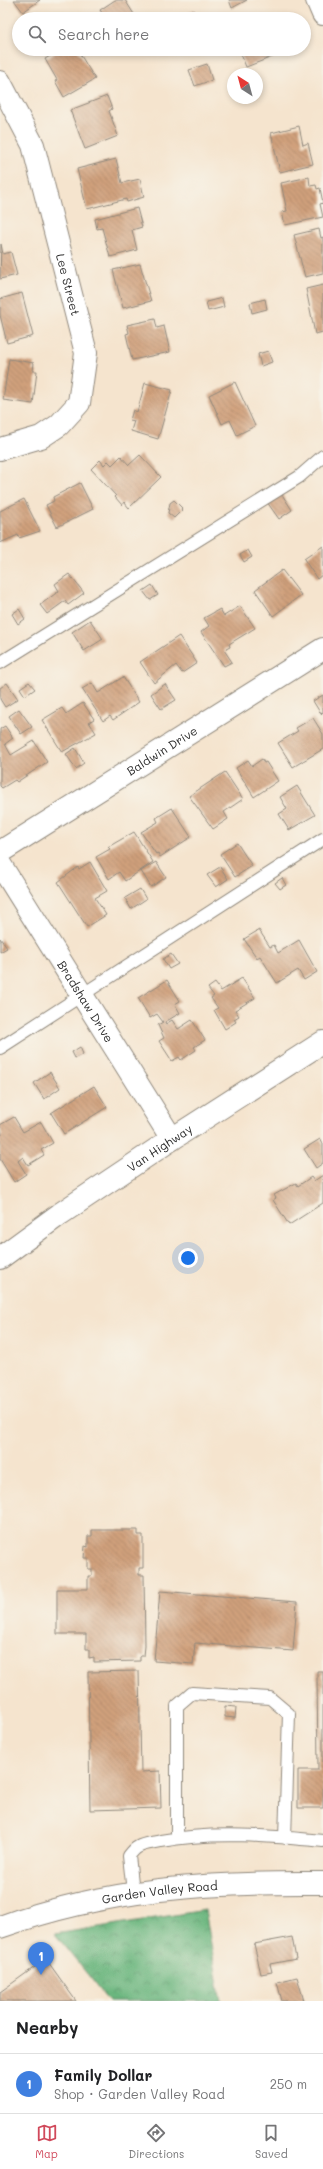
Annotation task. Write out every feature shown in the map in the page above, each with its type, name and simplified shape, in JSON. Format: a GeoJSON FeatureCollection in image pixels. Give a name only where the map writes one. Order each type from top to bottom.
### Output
{"type":"FeatureCollection","features":[{"type":"Feature","properties":{"kind":"street"},"geometry":{"type":"LineString","coordinates":[[317,0],[323,14]]}},
{"type":"Feature","properties":{"kind":"street","name":"Lee Street"},"geometry":{"type":"LineString","coordinates":[[0,82],[33,145],[86,352],[79,403],[59,425],[41,437],[0,449]]}},
{"type":"Feature","properties":{"kind":"street","name":"Baldwin Drive"},"geometry":{"type":"LineString","coordinates":[[0,852],[323,649]]}},
{"type":"Feature","properties":{"kind":"street","name":"Bradshaw Drive"},"geometry":{"type":"LineString","coordinates":[[0,864],[172,1140]]}},
{"type":"Feature","properties":{"kind":"street","name":"Van Highway"},"geometry":{"type":"LineString","coordinates":[[0,1258],[60,1214],[323,1042]]}},
{"type":"Feature","properties":{"kind":"street","name":"Garden Valley Road"},"geometry":{"type":"LineString","coordinates":[[0,1927],[82,1903],[133,1892],[245,1882],[323,1883]]}},
{"type":"Feature","properties":{"kind":"lane"},"geometry":{"type":"LineString","coordinates":[[0,663],[299,477],[323,456]]}},
{"type":"Feature","properties":{"kind":"lane"},"geometry":{"type":"LineString","coordinates":[[0,1048],[323,839]]}},
{"type":"Feature","properties":{"kind":"lane"},"geometry":{"type":"LineString","coordinates":[[177,1838],[177,1706],[192,1693],[270,1698],[289,1714],[285,1838]]}},
{"type":"Feature","properties":{"kind":"lane"},"geometry":{"type":"LineString","coordinates":[[133,1892],[129,1856],[139,1846],[177,1838],[223,1836],[323,1841]]}},
{"type":"Feature","properties":{"kind":"green space"},"geometry":{"type":"Polygon","coordinates":[[[205,1910],[221,2001],[109,2001],[55,1934],[205,1910]]]}},
{"type":"Feature","properties":{"kind":"building"},"geometry":{"type":"Polygon","coordinates":[[[14,0],[40,0],[23,12],[14,0]]]}},
{"type":"Feature","properties":{"kind":"building"},"geometry":{"type":"Polygon","coordinates":[[[115,0],[125,0],[133,12],[101,12],[100,10],[115,0]]]}},
{"type":"Feature","properties":{"kind":"building"},"geometry":{"type":"Polygon","coordinates":[[[229,0],[247,0],[232,8],[229,0]]]}},
{"type":"Feature","properties":{"kind":"building"},"geometry":{"type":"Polygon","coordinates":[[[50,56],[81,56],[95,79],[64,97],[55,81],[57,80],[45,59],[50,56]]]}},
{"type":"Feature","properties":{"kind":"building"},"geometry":{"type":"Polygon","coordinates":[[[242,56],[275,56],[246,67],[242,56]]]}},
{"type":"Feature","properties":{"kind":"building"},"geometry":{"type":"Polygon","coordinates":[[[207,64],[212,80],[195,86],[189,70],[207,64]]]}},
{"type":"Feature","properties":{"kind":"building"},"geometry":{"type":"Polygon","coordinates":[[[107,96],[112,109],[109,111],[118,136],[85,149],[70,110],[107,96]]]}},
{"type":"Feature","properties":{"kind":"building"},"geometry":{"type":"Polygon","coordinates":[[[299,126],[303,145],[308,143],[313,164],[280,172],[271,133],[299,126]]]}},
{"type":"Feature","properties":{"kind":"building"},"geometry":{"type":"Polygon","coordinates":[[[116,159],[122,183],[140,179],[144,197],[127,202],[126,199],[87,209],[77,169],[116,159]]]}},
{"type":"Feature","properties":{"kind":"building"},"geometry":{"type":"Polygon","coordinates":[[[309,177],[310,186],[316,185],[317,189],[320,188],[323,203],[320,204],[323,217],[285,225],[282,212],[287,211],[281,183],[309,177]]]}},
{"type":"Feature","properties":{"kind":"building"},"geometry":{"type":"Polygon","coordinates":[[[137,208],[142,227],[132,230],[137,250],[110,257],[102,228],[97,229],[95,219],[137,208]]]}},
{"type":"Feature","properties":{"kind":"building"},"geometry":{"type":"Polygon","coordinates":[[[319,229],[321,238],[323,237],[323,273],[305,277],[294,235],[319,229]]]}},
{"type":"Feature","properties":{"kind":"building"},"geometry":{"type":"Polygon","coordinates":[[[1,244],[3,254],[11,252],[17,275],[0,279],[1,244]]]}},
{"type":"Feature","properties":{"kind":"building"},"geometry":{"type":"Polygon","coordinates":[[[140,264],[151,301],[123,308],[113,270],[140,264]]]}},
{"type":"Feature","properties":{"kind":"building"},"geometry":{"type":"Polygon","coordinates":[[[323,285],[323,332],[315,334],[306,289],[323,285]]]}},
{"type":"Feature","properties":{"kind":"building"},"geometry":{"type":"Polygon","coordinates":[[[22,293],[33,336],[7,343],[0,315],[0,299],[22,293]]]}},
{"type":"Feature","properties":{"kind":"building"},"geometry":{"type":"Polygon","coordinates":[[[222,298],[224,307],[208,311],[206,302],[222,298]]]}},
{"type":"Feature","properties":{"kind":"building"},"geometry":{"type":"Polygon","coordinates":[[[265,299],[267,309],[252,313],[250,303],[265,299]]]}},
{"type":"Feature","properties":{"kind":"building"},"geometry":{"type":"Polygon","coordinates":[[[155,319],[157,328],[164,326],[170,352],[132,360],[126,334],[129,333],[127,325],[155,319]]]}},
{"type":"Feature","properties":{"kind":"building"},"geometry":{"type":"Polygon","coordinates":[[[268,351],[272,362],[261,366],[258,354],[268,351]]]}},
{"type":"Feature","properties":{"kind":"building"},"geometry":{"type":"Polygon","coordinates":[[[9,359],[34,363],[33,371],[37,371],[33,404],[3,400],[9,359]]]}},
{"type":"Feature","properties":{"kind":"building"},"geometry":{"type":"Polygon","coordinates":[[[235,382],[255,426],[237,435],[230,420],[222,424],[209,395],[235,382]]]}},
{"type":"Feature","properties":{"kind":"building"},"geometry":{"type":"Polygon","coordinates":[[[145,383],[172,390],[158,439],[131,431],[134,421],[130,420],[133,410],[137,412],[145,383]]]}},
{"type":"Feature","properties":{"kind":"building"},"geometry":{"type":"Polygon","coordinates":[[[140,455],[161,477],[129,508],[124,502],[122,505],[115,497],[116,496],[91,469],[100,460],[104,465],[108,461],[112,465],[121,456],[129,465],[140,455]]]}},
{"type":"Feature","properties":{"kind":"building"},"geometry":{"type":"Polygon","coordinates":[[[80,483],[93,509],[57,527],[46,505],[54,501],[53,497],[80,483]]]}},
{"type":"Feature","properties":{"kind":"building"},"geometry":{"type":"Polygon","coordinates":[[[281,493],[292,510],[279,519],[267,502],[281,493]]]}},
{"type":"Feature","properties":{"kind":"building"},"geometry":{"type":"Polygon","coordinates":[[[24,499],[40,531],[19,538],[18,535],[0,543],[0,511],[24,499]]]}},
{"type":"Feature","properties":{"kind":"building"},"geometry":{"type":"Polygon","coordinates":[[[174,500],[183,509],[174,518],[168,513],[170,503],[174,500]]]}},
{"type":"Feature","properties":{"kind":"building"},"geometry":{"type":"Polygon","coordinates":[[[323,546],[323,574],[317,579],[304,559],[323,546]]]}},
{"type":"Feature","properties":{"kind":"building"},"geometry":{"type":"Polygon","coordinates":[[[248,550],[252,557],[244,562],[240,555],[248,550]]]}},
{"type":"Feature","properties":{"kind":"building"},"geometry":{"type":"Polygon","coordinates":[[[282,570],[301,595],[273,616],[255,590],[282,570]]]}},
{"type":"Feature","properties":{"kind":"building"},"geometry":{"type":"Polygon","coordinates":[[[69,574],[84,593],[68,605],[65,601],[47,614],[40,605],[59,591],[55,584],[69,574]]]}},
{"type":"Feature","properties":{"kind":"building"},"geometry":{"type":"Polygon","coordinates":[[[152,585],[158,595],[150,600],[143,591],[152,585]]]}},
{"type":"Feature","properties":{"kind":"building"},"geometry":{"type":"Polygon","coordinates":[[[240,606],[255,628],[229,644],[230,647],[224,650],[232,662],[224,666],[201,632],[209,626],[204,618],[220,609],[224,616],[240,606]]]}},
{"type":"Feature","properties":{"kind":"building"},"geometry":{"type":"Polygon","coordinates":[[[19,609],[25,619],[18,624],[12,614],[19,609]]]}},
{"type":"Feature","properties":{"kind":"building"},"geometry":{"type":"Polygon","coordinates":[[[90,620],[103,639],[84,651],[72,632],[90,620]]]}},
{"type":"Feature","properties":{"kind":"building"},"geometry":{"type":"Polygon","coordinates":[[[179,636],[197,663],[182,673],[176,665],[154,683],[140,662],[179,636]]]}},
{"type":"Feature","properties":{"kind":"building"},"geometry":{"type":"Polygon","coordinates":[[[123,677],[139,702],[113,720],[110,716],[103,721],[82,689],[92,683],[98,693],[123,677]]]}},
{"type":"Feature","properties":{"kind":"building"},"geometry":{"type":"Polygon","coordinates":[[[29,682],[35,689],[25,696],[20,688],[29,682]]]}},
{"type":"Feature","properties":{"kind":"building"},"geometry":{"type":"Polygon","coordinates":[[[7,683],[18,699],[5,707],[0,699],[0,688],[7,683]]]}},
{"type":"Feature","properties":{"kind":"building"},"geometry":{"type":"Polygon","coordinates":[[[165,684],[176,700],[161,709],[151,694],[165,684]]]}},
{"type":"Feature","properties":{"kind":"building"},"geometry":{"type":"Polygon","coordinates":[[[323,695],[323,712],[321,714],[313,701],[323,695]]]}},
{"type":"Feature","properties":{"kind":"building"},"geometry":{"type":"Polygon","coordinates":[[[83,703],[94,719],[89,722],[96,733],[62,752],[42,720],[62,708],[66,714],[83,703]]]}},
{"type":"Feature","properties":{"kind":"building"},"geometry":{"type":"Polygon","coordinates":[[[19,709],[32,727],[21,734],[9,716],[19,709]]]}},
{"type":"Feature","properties":{"kind":"building"},"geometry":{"type":"Polygon","coordinates":[[[313,718],[323,734],[323,749],[293,767],[278,743],[298,731],[296,728],[313,718]]]}},
{"type":"Feature","properties":{"kind":"building"},"geometry":{"type":"Polygon","coordinates":[[[5,726],[13,738],[5,744],[11,755],[34,741],[47,762],[17,782],[15,780],[2,788],[0,786],[0,729],[5,726]]]}},
{"type":"Feature","properties":{"kind":"building"},"geometry":{"type":"Polygon","coordinates":[[[75,748],[84,763],[76,769],[66,754],[75,748]]]}},
{"type":"Feature","properties":{"kind":"building"},"geometry":{"type":"Polygon","coordinates":[[[262,759],[264,763],[266,762],[278,781],[254,797],[236,768],[248,760],[252,766],[262,759]]]}},
{"type":"Feature","properties":{"kind":"building"},"geometry":{"type":"Polygon","coordinates":[[[225,772],[243,799],[224,812],[228,819],[213,829],[189,796],[225,772]]]}},
{"type":"Feature","properties":{"kind":"building"},"geometry":{"type":"Polygon","coordinates":[[[297,786],[315,815],[289,830],[279,814],[287,809],[280,797],[297,786]]]}},
{"type":"Feature","properties":{"kind":"building"},"geometry":{"type":"Polygon","coordinates":[[[172,808],[191,837],[160,857],[158,853],[156,854],[141,832],[158,822],[156,818],[172,808]]]}},
{"type":"Feature","properties":{"kind":"building"},"geometry":{"type":"Polygon","coordinates":[[[134,832],[153,862],[125,881],[119,872],[109,879],[96,857],[110,849],[108,847],[134,832]]]}},
{"type":"Feature","properties":{"kind":"building"},"geometry":{"type":"Polygon","coordinates":[[[237,843],[252,866],[235,877],[220,854],[237,843]]]}},
{"type":"Feature","properties":{"kind":"building"},"geometry":{"type":"Polygon","coordinates":[[[90,862],[107,891],[95,898],[106,915],[87,927],[58,882],[78,867],[79,869],[90,862]]]}},
{"type":"Feature","properties":{"kind":"building"},"geometry":{"type":"Polygon","coordinates":[[[156,862],[166,877],[151,887],[141,871],[156,862]]]}},
{"type":"Feature","properties":{"kind":"building"},"geometry":{"type":"Polygon","coordinates":[[[220,867],[228,879],[216,887],[207,875],[220,867]]]}},
{"type":"Feature","properties":{"kind":"building"},"geometry":{"type":"Polygon","coordinates":[[[282,878],[286,885],[280,889],[275,883],[282,878]]]}},
{"type":"Feature","properties":{"kind":"building"},"geometry":{"type":"Polygon","coordinates":[[[140,889],[146,899],[131,909],[125,898],[140,889]]]}},
{"type":"Feature","properties":{"kind":"building"},"geometry":{"type":"Polygon","coordinates":[[[259,930],[270,947],[274,945],[278,953],[299,940],[317,972],[304,980],[298,970],[277,983],[260,956],[257,958],[244,939],[259,930]]]}},
{"type":"Feature","properties":{"kind":"building"},"geometry":{"type":"Polygon","coordinates":[[[0,938],[7,948],[0,952],[0,938]]]}},
{"type":"Feature","properties":{"kind":"building"},"geometry":{"type":"Polygon","coordinates":[[[171,954],[178,964],[169,969],[163,959],[171,954]]]}},
{"type":"Feature","properties":{"kind":"building"},"geometry":{"type":"Polygon","coordinates":[[[242,978],[255,998],[235,1010],[239,1016],[234,1019],[236,1022],[225,1029],[214,1010],[218,1008],[211,998],[214,996],[208,988],[215,983],[221,991],[242,978]]]}},
{"type":"Feature","properties":{"kind":"building"},"geometry":{"type":"Polygon","coordinates":[[[167,980],[180,1001],[175,1004],[180,1013],[165,1022],[166,1024],[172,1020],[178,1029],[192,1020],[205,1040],[194,1047],[196,1050],[181,1060],[179,1057],[172,1061],[159,1041],[164,1038],[158,1025],[163,1022],[157,1014],[150,1018],[138,998],[167,980]]]}},
{"type":"Feature","properties":{"kind":"building"},"geometry":{"type":"Polygon","coordinates":[[[80,1047],[83,1054],[75,1058],[72,1052],[80,1047]]]}},
{"type":"Feature","properties":{"kind":"building"},"geometry":{"type":"Polygon","coordinates":[[[50,1072],[60,1088],[44,1099],[34,1083],[50,1072]]]}},
{"type":"Feature","properties":{"kind":"building"},"geometry":{"type":"Polygon","coordinates":[[[94,1086],[107,1107],[64,1134],[51,1113],[94,1086]]]}},
{"type":"Feature","properties":{"kind":"building"},"geometry":{"type":"Polygon","coordinates":[[[14,1117],[23,1132],[41,1122],[53,1143],[41,1150],[44,1155],[28,1165],[23,1157],[18,1161],[26,1174],[14,1182],[0,1159],[0,1136],[2,1135],[0,1125],[14,1117]]]}},
{"type":"Feature","properties":{"kind":"building"},"geometry":{"type":"Polygon","coordinates":[[[320,1139],[323,1144],[323,1163],[316,1168],[304,1149],[320,1139]]]}},
{"type":"Feature","properties":{"kind":"building"},"geometry":{"type":"Polygon","coordinates":[[[323,1175],[323,1203],[289,1225],[273,1200],[276,1198],[274,1195],[296,1183],[298,1186],[311,1177],[314,1181],[323,1175]]]}},
{"type":"Feature","properties":{"kind":"building"},"geometry":{"type":"Polygon","coordinates":[[[92,1530],[138,1530],[138,1535],[143,1535],[143,1568],[139,1568],[139,1575],[144,1575],[145,1646],[144,1656],[140,1656],[140,1661],[94,1662],[94,1657],[89,1658],[89,1649],[86,1649],[86,1634],[57,1634],[57,1589],[88,1589],[88,1576],[92,1576],[92,1569],[88,1569],[88,1558],[84,1558],[85,1546],[88,1547],[88,1536],[92,1536],[92,1530]]]}},
{"type":"Feature","properties":{"kind":"building"},"geometry":{"type":"Polygon","coordinates":[[[160,1591],[297,1602],[293,1651],[195,1643],[193,1664],[154,1661],[160,1591]]]}},
{"type":"Feature","properties":{"kind":"building"},"geometry":{"type":"Polygon","coordinates":[[[139,1671],[141,1772],[160,1771],[161,1808],[90,1810],[88,1672],[139,1671]]]}},
{"type":"Feature","properties":{"kind":"building"},"geometry":{"type":"Polygon","coordinates":[[[317,1671],[323,1671],[323,1808],[298,1808],[298,1770],[318,1770],[317,1671]]]}},
{"type":"Feature","properties":{"kind":"building"},"geometry":{"type":"Polygon","coordinates":[[[225,1706],[236,1707],[235,1718],[225,1717],[225,1706]]]}},
{"type":"Feature","properties":{"kind":"building"},"geometry":{"type":"Polygon","coordinates":[[[292,1937],[296,1959],[270,1964],[272,1972],[261,1974],[254,1944],[292,1937]]]}},
{"type":"Feature","properties":{"kind":"building"},"geometry":{"type":"Polygon","coordinates":[[[46,1959],[76,2001],[0,2001],[0,1992],[46,1959]]]}},
{"type":"Feature","properties":{"kind":"building"},"geometry":{"type":"Polygon","coordinates":[[[297,1977],[304,2001],[282,2001],[277,1982],[297,1977]]]}},
{"type":"Feature","properties":{"kind":"place","name":"Family Dollar"},"geometry":{"type":"Point","coordinates":[41,1975]}}]}
